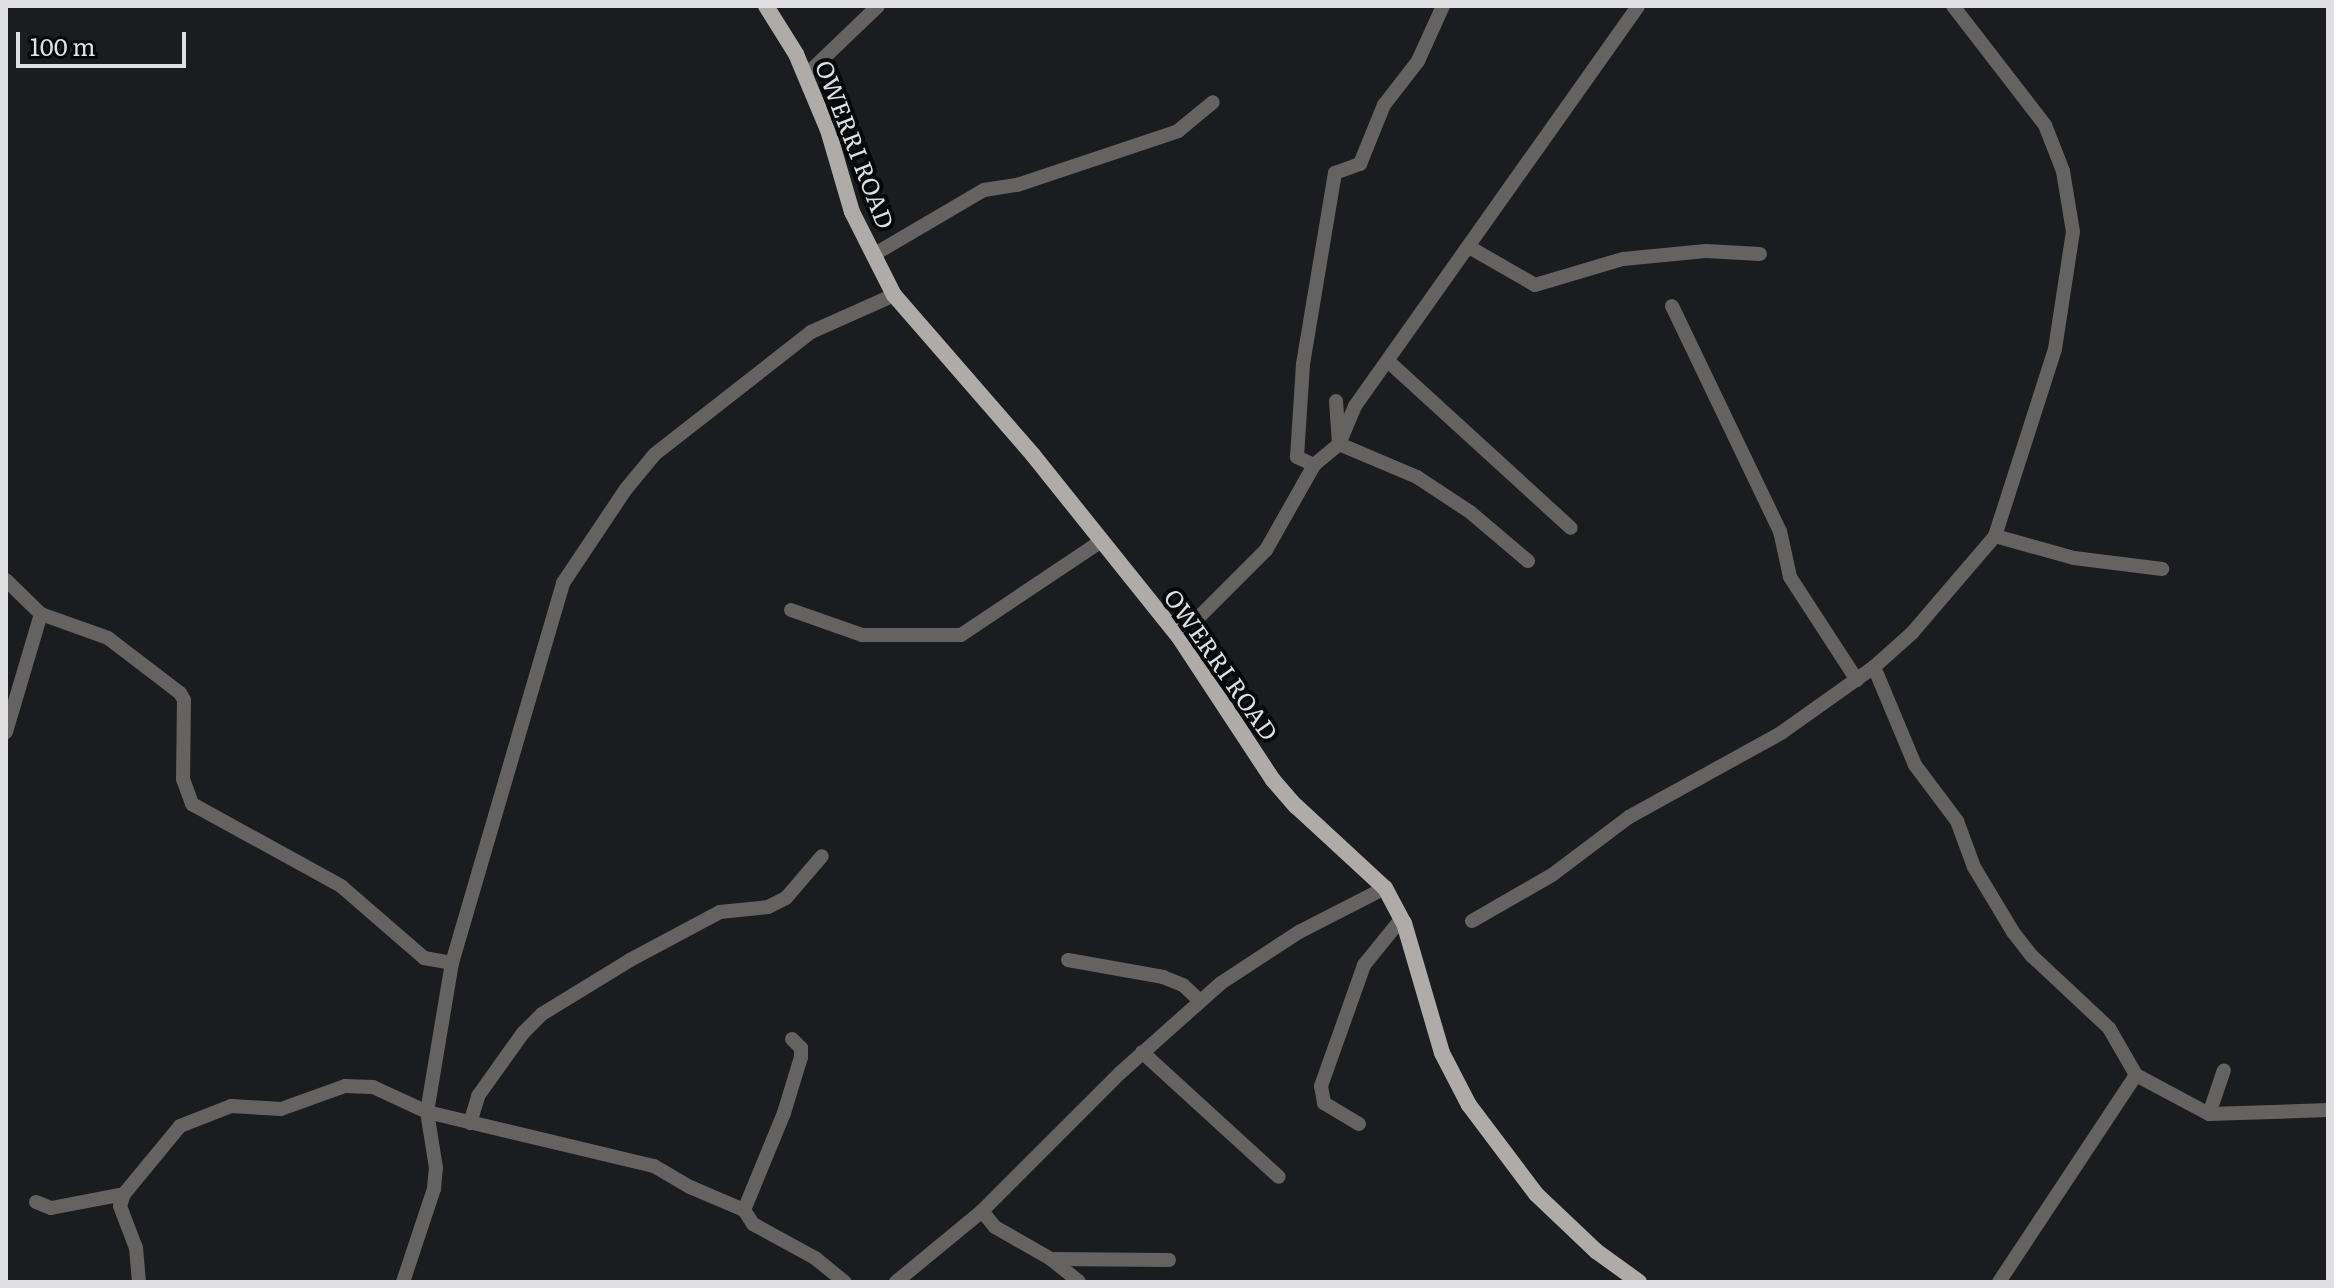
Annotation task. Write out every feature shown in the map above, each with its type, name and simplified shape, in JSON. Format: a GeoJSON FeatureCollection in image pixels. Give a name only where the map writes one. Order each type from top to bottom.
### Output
{"type":"FeatureCollection","features":[{"type":"Feature","properties":{"kind":"main road","name":"OWERRI ROAD"},"geometry":{"type":"LineString","coordinates":[[766,6],[791,45],[805,76],[828,130],[852,212],[894,295],[1033,455],[1179,637],[1273,780],[1296,806],[1385,888],[1402,918],[1442,1053],[1469,1105],[1536,1194],[1596,1251],[1639,1282]]}},
{"type":"Feature","properties":{"kind":"street"},"geometry":{"type":"LineString","coordinates":[[805,76],[878,6]]}},
{"type":"Feature","properties":{"kind":"street"},"geometry":{"type":"LineString","coordinates":[[1314,465],[1297,457],[1303,364],[1335,173],[1360,164],[1384,105],[1418,61],[1443,6]]}},
{"type":"Feature","properties":{"kind":"street"},"geometry":{"type":"LineString","coordinates":[[1179,637],[1266,550],[1314,465],[1339,444],[1355,406],[1638,6]]}},
{"type":"Feature","properties":{"kind":"street"},"geometry":{"type":"LineString","coordinates":[[1472,921],[1552,875],[1629,817],[1781,733],[1857,680],[1912,633],[1995,536],[2055,349],[2073,232],[2063,171],[2045,125],[1953,6]]}},
{"type":"Feature","properties":{"kind":"street"},"geometry":{"type":"LineString","coordinates":[[873,255],[984,190],[1017,185],[1178,131],[1213,102]]}},
{"type":"Feature","properties":{"kind":"street"},"geometry":{"type":"LineString","coordinates":[[1469,247],[1535,285],[1623,259],[1706,251],[1760,254]]}},
{"type":"Feature","properties":{"kind":"street"},"geometry":{"type":"LineString","coordinates":[[403,1282],[434,1189],[436,1168],[427,1112],[452,963],[530,687],[563,583],[571,567],[655,454],[811,332],[894,295]]}},
{"type":"Feature","properties":{"kind":"street"},"geometry":{"type":"LineString","coordinates":[[1672,306],[1780,531],[1790,577],[1857,680]]}},
{"type":"Feature","properties":{"kind":"street"},"geometry":{"type":"LineString","coordinates":[[1389,362],[1571,528]]}},
{"type":"Feature","properties":{"kind":"street"},"geometry":{"type":"LineString","coordinates":[[1336,401],[1339,444]]}},
{"type":"Feature","properties":{"kind":"street"},"geometry":{"type":"LineString","coordinates":[[1339,444],[1417,477],[1470,512],[1528,561]]}},
{"type":"Feature","properties":{"kind":"street"},"geometry":{"type":"LineString","coordinates":[[1995,536],[2074,558],[2162,569]]}},
{"type":"Feature","properties":{"kind":"street"},"geometry":{"type":"LineString","coordinates":[[791,610],[862,635],[961,635],[1100,542]]}},
{"type":"Feature","properties":{"kind":"street"},"geometry":{"type":"LineString","coordinates":[[6,580],[41,614],[108,638],[180,693],[184,700],[183,779],[192,804],[341,886],[424,958],[452,963]]}},
{"type":"Feature","properties":{"kind":"street"},"geometry":{"type":"LineString","coordinates":[[6,732],[41,614]]}},
{"type":"Feature","properties":{"kind":"street"},"geometry":{"type":"LineString","coordinates":[[1874,667],[1915,765],[1957,821],[1974,867],[2013,932],[2032,956],[2109,1028],[2136,1075],[2209,1114],[2328,1110]]}},
{"type":"Feature","properties":{"kind":"street"},"geometry":{"type":"LineString","coordinates":[[470,1123],[478,1096],[523,1033],[542,1014],[630,960],[720,912],[768,907],[786,898],[822,856]]}},
{"type":"Feature","properties":{"kind":"street"},"geometry":{"type":"LineString","coordinates":[[896,1282],[982,1211],[1142,1052],[1200,1001],[1299,932],[1385,888]]}},
{"type":"Feature","properties":{"kind":"street"},"geometry":{"type":"LineString","coordinates":[[1359,1124],[1324,1103],[1321,1086],[1364,965],[1402,918]]}},
{"type":"Feature","properties":{"kind":"street"},"geometry":{"type":"LineString","coordinates":[[1068,960],[1163,977],[1183,985],[1200,1001]]}},
{"type":"Feature","properties":{"kind":"street"},"geometry":{"type":"LineString","coordinates":[[744,1210],[784,1113],[801,1057],[801,1048],[792,1039]]}},
{"type":"Feature","properties":{"kind":"street"},"geometry":{"type":"LineString","coordinates":[[1142,1052],[1279,1177]]}},
{"type":"Feature","properties":{"kind":"street"},"geometry":{"type":"LineString","coordinates":[[2209,1114],[2224,1070]]}},
{"type":"Feature","properties":{"kind":"street"},"geometry":{"type":"LineString","coordinates":[[1999,1282],[2136,1075]]}},
{"type":"Feature","properties":{"kind":"street"},"geometry":{"type":"LineString","coordinates":[[139,1282],[136,1248],[120,1206],[124,1194],[180,1126],[231,1106],[281,1109],[345,1086],[358,1085],[373,1087],[427,1112],[654,1166],[690,1187],[744,1210],[753,1224],[815,1258],[845,1282]]}},
{"type":"Feature","properties":{"kind":"street"},"geometry":{"type":"LineString","coordinates":[[36,1202],[51,1208],[124,1194]]}},
{"type":"Feature","properties":{"kind":"street"},"geometry":{"type":"LineString","coordinates":[[982,1211],[995,1227],[1051,1259],[1079,1282]]}},
{"type":"Feature","properties":{"kind":"street"},"geometry":{"type":"LineString","coordinates":[[1051,1259],[1169,1260]]}}]}
